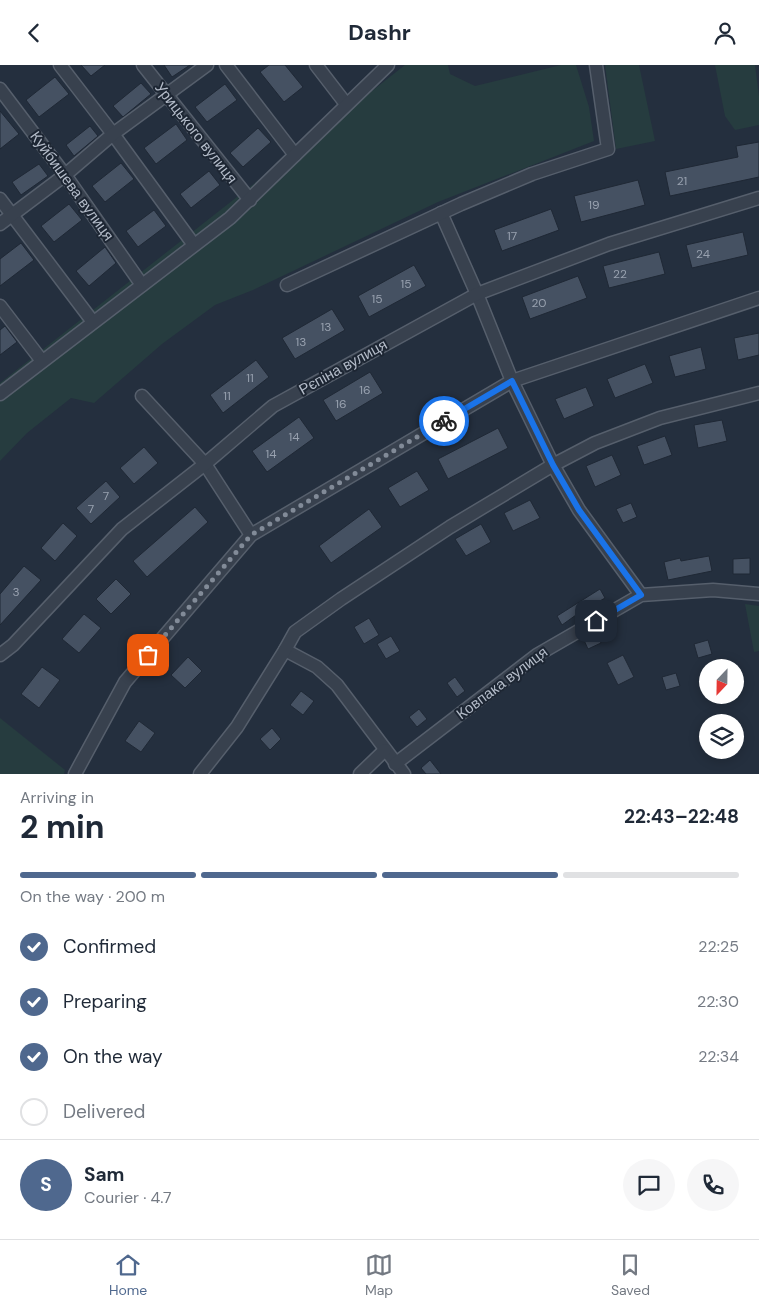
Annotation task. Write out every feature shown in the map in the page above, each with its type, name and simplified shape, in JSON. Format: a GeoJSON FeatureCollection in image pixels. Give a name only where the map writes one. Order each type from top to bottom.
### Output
{"type":"FeatureCollection","features":[{"type":"Feature","properties":{"kind":"street"},"geometry":{"type":"LineString","coordinates":[[60,65],[194,245]]}},
{"type":"Feature","properties":{"kind":"street","name":"Урицького вулиця"},"geometry":{"type":"LineString","coordinates":[[143,65],[250,200]]}},
{"type":"Feature","properties":{"kind":"street"},"geometry":{"type":"LineString","coordinates":[[0,224],[65,175],[113,134],[207,65]]}},
{"type":"Feature","properties":{"kind":"street"},"geometry":{"type":"LineString","coordinates":[[226,65],[295,155]]}},
{"type":"Feature","properties":{"kind":"street"},"geometry":{"type":"LineString","coordinates":[[316,65],[346,104]]}},
{"type":"Feature","properties":{"kind":"street"},"geometry":{"type":"LineString","coordinates":[[0,393],[250,200],[388,65]]}},
{"type":"Feature","properties":{"kind":"street"},"geometry":{"type":"LineString","coordinates":[[287,285],[441,213],[532,174],[608,149],[596,65]]}},
{"type":"Feature","properties":{"kind":"street","name":"Куйбишева вулиця"},"geometry":{"type":"LineString","coordinates":[[0,89],[65,175],[142,285]]}},
{"type":"Feature","properties":{"kind":"street","name":"Рєпіна вулиця"},"geometry":{"type":"LineString","coordinates":[[0,655],[13,645],[122,529],[205,464],[273,406],[477,294],[609,244],[759,198]]}},
{"type":"Feature","properties":{"kind":"street"},"geometry":{"type":"LineString","coordinates":[[0,199],[93,322]]}},
{"type":"Feature","properties":{"kind":"street"},"geometry":{"type":"LineString","coordinates":[[441,213],[477,294],[512,381],[553,465],[579,510],[641,595]]}},
{"type":"Feature","properties":{"kind":"street"},"geometry":{"type":"LineString","coordinates":[[75,774],[124,682],[251,535],[512,381],[759,298]]}},
{"type":"Feature","properties":{"kind":"street"},"geometry":{"type":"LineString","coordinates":[[0,306],[42,361]]}},
{"type":"Feature","properties":{"kind":"street"},"geometry":{"type":"LineString","coordinates":[[200,774],[237,727],[295,632],[341,599],[450,527],[553,465],[595,443],[660,418],[759,393]]}},
{"type":"Feature","properties":{"kind":"street"},"geometry":{"type":"LineString","coordinates":[[142,396],[205,464],[251,535]]}},
{"type":"Feature","properties":{"kind":"street","name":"Ковпака вулиця"},"geometry":{"type":"LineString","coordinates":[[399,769],[536,655],[641,595],[713,591],[759,594]]}},
{"type":"Feature","properties":{"kind":"street"},"geometry":{"type":"LineString","coordinates":[[285,651],[317,667],[337,685],[399,769]]}},
{"type":"Feature","properties":{"kind":"street"},"geometry":{"type":"LineString","coordinates":[[360,774],[385,750]]}},
{"type":"Feature","properties":{"kind":"green space"},"geometry":{"type":"Polygon","coordinates":[[[405,65],[448,65],[450,74],[475,86],[561,65],[576,65],[589,107],[594,141],[438,202],[253,290],[215,305],[162,344],[94,403],[71,398],[27,433],[0,461],[0,383],[405,65]]]}},
{"type":"Feature","properties":{"kind":"green space"},"geometry":{"type":"Polygon","coordinates":[[[605,65],[639,65],[655,141],[616,149],[605,65]]]}},
{"type":"Feature","properties":{"kind":"green space"},"geometry":{"type":"Polygon","coordinates":[[[715,65],[755,65],[759,96],[759,125],[735,130],[725,116],[715,65]]]}},
{"type":"Feature","properties":{"kind":"green space"},"geometry":{"type":"Polygon","coordinates":[[[745,604],[759,606],[759,651],[754,652],[745,604]]]}},
{"type":"Feature","properties":{"kind":"green space"},"geometry":{"type":"Polygon","coordinates":[[[0,718],[65,770],[64,774],[0,774],[0,718]]]}},
{"type":"Feature","properties":{"kind":"building"},"geometry":{"type":"Polygon","coordinates":[[[81,65],[105,65],[91,76],[81,65]]]}},
{"type":"Feature","properties":{"kind":"building"},"geometry":{"type":"Polygon","coordinates":[[[164,65],[190,65],[172,77],[164,65]]]}},
{"type":"Feature","properties":{"kind":"building"},"geometry":{"type":"Polygon","coordinates":[[[269,65],[285,65],[303,87],[284,102],[260,72],[269,65]]]}},
{"type":"Feature","properties":{"kind":"building"},"geometry":{"type":"Polygon","coordinates":[[[55,77],[69,94],[39,117],[26,100],[55,77]]]}},
{"type":"Feature","properties":{"kind":"building"},"geometry":{"type":"Polygon","coordinates":[[[141,83],[151,94],[123,117],[113,106],[141,83]]]}},
{"type":"Feature","properties":{"kind":"building"},"geometry":{"type":"Polygon","coordinates":[[[225,84],[237,100],[207,122],[195,107],[225,84]]]}},
{"type":"Feature","properties":{"kind":"building"},"geometry":{"type":"Polygon","coordinates":[[[0,111],[19,134],[0,149],[0,111]]]}},
{"type":"Feature","properties":{"kind":"building"},"geometry":{"type":"Polygon","coordinates":[[[176,124],[187,140],[156,164],[144,148],[176,124]]]}},
{"type":"Feature","properties":{"kind":"building"},"geometry":{"type":"Polygon","coordinates":[[[90,126],[98,136],[74,156],[66,145],[90,126]]]}},
{"type":"Feature","properties":{"kind":"building"},"geometry":{"type":"Polygon","coordinates":[[[258,128],[271,142],[243,167],[230,153],[258,128]]]}},
{"type":"Feature","properties":{"kind":"building"},"geometry":{"type":"Polygon","coordinates":[[[759,142],[759,177],[670,196],[665,172],[738,157],[736,146],[759,142]]]}},
{"type":"Feature","properties":{"kind":"building"},"geometry":{"type":"Polygon","coordinates":[[[121,163],[134,179],[105,202],[92,186],[121,163]]]}},
{"type":"Feature","properties":{"kind":"building"},"geometry":{"type":"Polygon","coordinates":[[[39,164],[48,176],[21,195],[12,182],[39,164]]]}},
{"type":"Feature","properties":{"kind":"building"},"geometry":{"type":"Polygon","coordinates":[[[209,171],[220,185],[191,208],[180,194],[209,171]]]}},
{"type":"Feature","properties":{"kind":"building"},"geometry":{"type":"Polygon","coordinates":[[[638,180],[645,205],[581,222],[574,196],[638,180]]]}},
{"type":"Feature","properties":{"kind":"building"},"geometry":{"type":"Polygon","coordinates":[[[69,204],[82,220],[54,242],[41,226],[69,204]]]}},
{"type":"Feature","properties":{"kind":"building"},"geometry":{"type":"Polygon","coordinates":[[[551,209],[559,230],[502,251],[494,230],[551,209]]]}},
{"type":"Feature","properties":{"kind":"building"},"geometry":{"type":"Polygon","coordinates":[[[154,210],[166,226],[138,247],[126,231],[154,210]]]}},
{"type":"Feature","properties":{"kind":"building"},"geometry":{"type":"Polygon","coordinates":[[[743,232],[748,255],[692,268],[686,245],[743,232]]]}},
{"type":"Feature","properties":{"kind":"building"},"geometry":{"type":"Polygon","coordinates":[[[21,243],[34,260],[0,286],[0,259],[21,243]]]}},
{"type":"Feature","properties":{"kind":"building"},"geometry":{"type":"Polygon","coordinates":[[[105,247],[116,263],[89,286],[76,271],[105,247]]]}},
{"type":"Feature","properties":{"kind":"building"},"geometry":{"type":"Polygon","coordinates":[[[659,252],[665,274],[609,288],[603,266],[659,252]]]}},
{"type":"Feature","properties":{"kind":"building"},"geometry":{"type":"Polygon","coordinates":[[[414,265],[426,286],[369,317],[358,296],[414,265]]]}},
{"type":"Feature","properties":{"kind":"building"},"geometry":{"type":"Polygon","coordinates":[[[578,276],[587,298],[530,319],[522,297],[578,276]]]}},
{"type":"Feature","properties":{"kind":"building"},"geometry":{"type":"Polygon","coordinates":[[[332,309],[345,330],[295,359],[282,338],[332,309]]]}},
{"type":"Feature","properties":{"kind":"building"},"geometry":{"type":"Polygon","coordinates":[[[5,326],[17,342],[0,355],[0,330],[5,326]]]}},
{"type":"Feature","properties":{"kind":"building"},"geometry":{"type":"Polygon","coordinates":[[[759,333],[759,355],[738,360],[734,338],[759,333]]]}},
{"type":"Feature","properties":{"kind":"building"},"geometry":{"type":"Polygon","coordinates":[[[701,347],[706,369],[675,377],[669,356],[701,347]]]}},
{"type":"Feature","properties":{"kind":"building"},"geometry":{"type":"Polygon","coordinates":[[[256,360],[269,377],[223,413],[210,395],[256,360]]]}},
{"type":"Feature","properties":{"kind":"building"},"geometry":{"type":"Polygon","coordinates":[[[645,364],[653,383],[615,398],[607,379],[645,364]]]}},
{"type":"Feature","properties":{"kind":"building"},"geometry":{"type":"Polygon","coordinates":[[[370,372],[383,393],[336,421],[323,400],[370,372]]]}},
{"type":"Feature","properties":{"kind":"building"},"geometry":{"type":"Polygon","coordinates":[[[586,387],[594,406],[564,419],[555,399],[586,387]]]}},
{"type":"Feature","properties":{"kind":"building"},"geometry":{"type":"Polygon","coordinates":[[[299,417],[314,438],[267,472],[252,451],[299,417]]]}},
{"type":"Feature","properties":{"kind":"building"},"geometry":{"type":"Polygon","coordinates":[[[722,420],[727,441],[698,448],[694,425],[722,420]]]}},
{"type":"Feature","properties":{"kind":"building"},"geometry":{"type":"Polygon","coordinates":[[[498,428],[508,448],[448,479],[438,459],[498,428]]]}},
{"type":"Feature","properties":{"kind":"building"},"geometry":{"type":"Polygon","coordinates":[[[665,436],[672,455],[644,465],[637,446],[665,436]]]}},
{"type":"Feature","properties":{"kind":"building"},"geometry":{"type":"Polygon","coordinates":[[[144,447],[158,463],[134,484],[120,468],[144,447]]]}},
{"type":"Feature","properties":{"kind":"building"},"geometry":{"type":"Polygon","coordinates":[[[612,455],[621,475],[595,487],[586,466],[612,455]]]}},
{"type":"Feature","properties":{"kind":"building"},"geometry":{"type":"Polygon","coordinates":[[[417,471],[429,490],[400,507],[388,488],[417,471]]]}},
{"type":"Feature","properties":{"kind":"building"},"geometry":{"type":"Polygon","coordinates":[[[106,481],[120,497],[91,524],[76,508],[106,481]]]}},
{"type":"Feature","properties":{"kind":"building"},"geometry":{"type":"Polygon","coordinates":[[[530,500],[540,518],[513,531],[504,513],[530,500]]]}},
{"type":"Feature","properties":{"kind":"building"},"geometry":{"type":"Polygon","coordinates":[[[631,503],[637,517],[623,523],[616,509],[631,503]]]}},
{"type":"Feature","properties":{"kind":"building"},"geometry":{"type":"Polygon","coordinates":[[[195,507],[208,522],[147,577],[133,561],[195,507]]]}},
{"type":"Feature","properties":{"kind":"building"},"geometry":{"type":"Polygon","coordinates":[[[369,509],[382,527],[331,563],[319,546],[369,509]]]}},
{"type":"Feature","properties":{"kind":"building"},"geometry":{"type":"Polygon","coordinates":[[[63,523],[77,536],[55,561],[41,548],[63,523]]]}},
{"type":"Feature","properties":{"kind":"building"},"geometry":{"type":"Polygon","coordinates":[[[481,524],[491,542],[466,556],[455,539],[481,524]]]}},
{"type":"Feature","properties":{"kind":"building"},"geometry":{"type":"Polygon","coordinates":[[[709,556],[712,571],[668,580],[664,562],[680,558],[681,561],[709,556]]]}},
{"type":"Feature","properties":{"kind":"building"},"geometry":{"type":"Polygon","coordinates":[[[750,558],[750,574],[733,574],[733,559],[750,558]]]}},
{"type":"Feature","properties":{"kind":"building"},"geometry":{"type":"Polygon","coordinates":[[[24,566],[41,580],[0,625],[0,594],[24,566]]]}},
{"type":"Feature","properties":{"kind":"building"},"geometry":{"type":"Polygon","coordinates":[[[116,579],[131,594],[111,614],[96,599],[116,579]]]}},
{"type":"Feature","properties":{"kind":"building"},"geometry":{"type":"Polygon","coordinates":[[[600,589],[605,598],[562,625],[557,616],[600,589]]]}},
{"type":"Feature","properties":{"kind":"building"},"geometry":{"type":"Polygon","coordinates":[[[84,614],[101,628],[79,653],[62,639],[84,614]]]}},
{"type":"Feature","properties":{"kind":"building"},"geometry":{"type":"Polygon","coordinates":[[[369,618],[379,635],[364,644],[354,627],[369,618]]]}},
{"type":"Feature","properties":{"kind":"building"},"geometry":{"type":"Polygon","coordinates":[[[596,631],[601,643],[588,649],[583,638],[596,631]]]}},
{"type":"Feature","properties":{"kind":"building"},"geometry":{"type":"Polygon","coordinates":[[[391,636],[400,651],[386,659],[377,644],[391,636]]]}},
{"type":"Feature","properties":{"kind":"building"},"geometry":{"type":"Polygon","coordinates":[[[708,640],[712,654],[698,658],[694,644],[708,640]]]}},
{"type":"Feature","properties":{"kind":"building"},"geometry":{"type":"Polygon","coordinates":[[[623,655],[634,677],[618,685],[607,663],[623,655]]]}},
{"type":"Feature","properties":{"kind":"building"},"geometry":{"type":"Polygon","coordinates":[[[188,657],[202,671],[185,688],[171,675],[188,657]]]}},
{"type":"Feature","properties":{"kind":"building"},"geometry":{"type":"Polygon","coordinates":[[[42,667],[60,680],[39,708],[21,694],[42,667]]]}},
{"type":"Feature","properties":{"kind":"building"},"geometry":{"type":"Polygon","coordinates":[[[676,673],[680,686],[666,690],[662,677],[676,673]]]}},
{"type":"Feature","properties":{"kind":"building"},"geometry":{"type":"Polygon","coordinates":[[[455,677],[465,691],[457,697],[447,683],[455,677]]]}},
{"type":"Feature","properties":{"kind":"building"},"geometry":{"type":"Polygon","coordinates":[[[301,691],[314,701],[303,715],[290,705],[301,691]]]}},
{"type":"Feature","properties":{"kind":"building"},"geometry":{"type":"Polygon","coordinates":[[[419,709],[427,719],[417,727],[409,717],[419,709]]]}},
{"type":"Feature","properties":{"kind":"building"},"geometry":{"type":"Polygon","coordinates":[[[139,721],[155,733],[141,752],[125,741],[139,721]]]}},
{"type":"Feature","properties":{"kind":"building"},"geometry":{"type":"Polygon","coordinates":[[[272,728],[281,739],[270,750],[260,739],[272,728]]]}},
{"type":"Feature","properties":{"kind":"building"},"geometry":{"type":"Polygon","coordinates":[[[430,760],[441,774],[426,774],[421,768],[430,760]]]}},
{"type":"Feature","properties":{"kind":"way so far"},"geometry":{"type":"LineString","coordinates":[[148,655],[251,535],[444,421]]}},
{"type":"Feature","properties":{"kind":"route"},"geometry":{"type":"LineString","coordinates":[[444,421],[512,381],[553,465],[579,510],[641,595],[596,621]]}}]}
